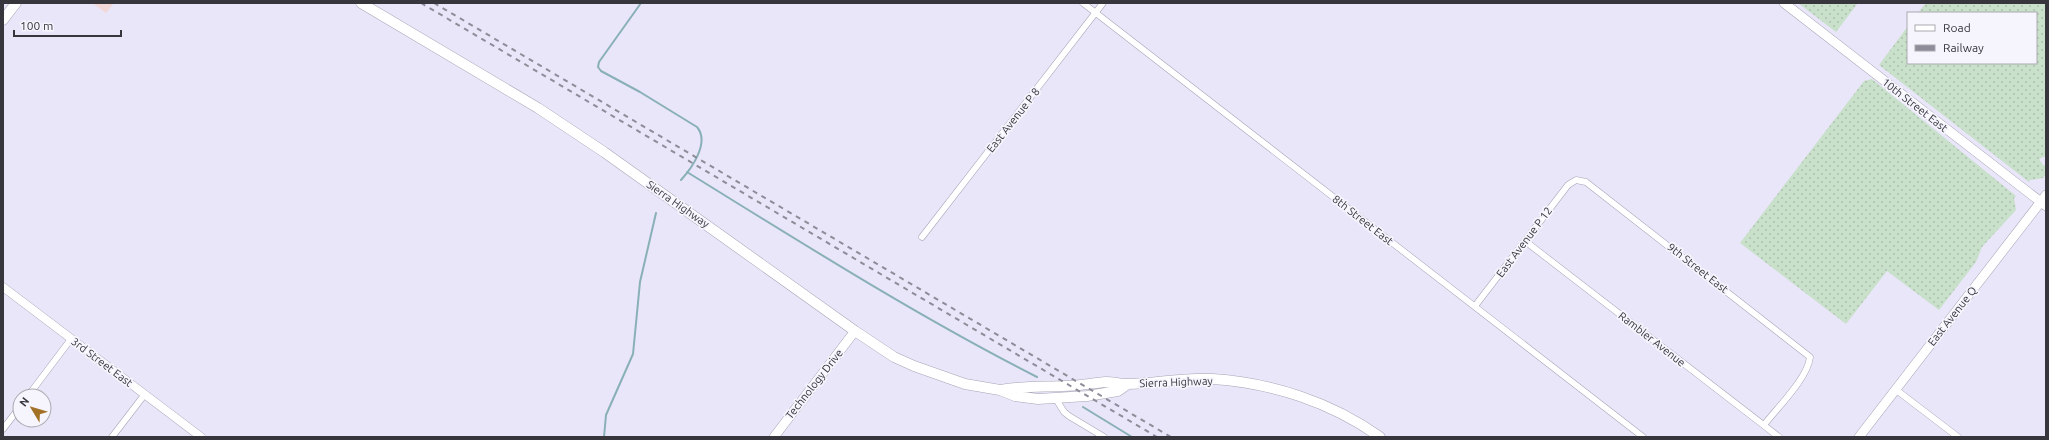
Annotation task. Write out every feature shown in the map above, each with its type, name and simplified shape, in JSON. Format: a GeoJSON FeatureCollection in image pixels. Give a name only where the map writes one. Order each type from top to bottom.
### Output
{"type":"FeatureCollection","features":[{"type":"Feature","properties":{"kind":"main road"},"geometry":{"type":"LineString","coordinates":[[3,20],[16,3]]}},
{"type":"Feature","properties":{"kind":"main road","name":"Sierra Highway"},"geometry":{"type":"LineString","coordinates":[[361,3],[538,108],[604,152],[855,331],[894,357],[914,366],[965,384],[1000,390],[1015,396],[1038,399],[1056,399],[1118,390],[1128,384]]}},
{"type":"Feature","properties":{"kind":"main road","name":"10th Street East"},"geometry":{"type":"LineString","coordinates":[[1784,3],[2044,201]]}},
{"type":"Feature","properties":{"kind":"main road","name":"East Avenue Q"},"geometry":{"type":"LineString","coordinates":[[1859,437],[1895,389],[2044,201]]}},
{"type":"Feature","properties":{"kind":"main road","name":"Technology Drive"},"geometry":{"type":"LineString","coordinates":[[774,437],[855,331]]}},
{"type":"Feature","properties":{"kind":"main road","name":"Sierra Highway"},"geometry":{"type":"LineString","coordinates":[[1000,390],[1014,387],[1083,386],[1107,382],[1128,384],[1212,379],[1261,386],[1299,396],[1332,409],[1366,427],[1380,437]]}},
{"type":"Feature","properties":{"kind":"street","name":"8th Street East"},"geometry":{"type":"LineString","coordinates":[[1083,3],[1643,437]]}},
{"type":"Feature","properties":{"kind":"street","name":"East Avenue P 8"},"geometry":{"type":"LineString","coordinates":[[922,237],[1103,3]]}},
{"type":"Feature","properties":{"kind":"street","name":"East Avenue P 12"},"geometry":{"type":"LineString","coordinates":[[1474,306],[1568,185],[1576,180]]}},
{"type":"Feature","properties":{"kind":"street","name":"9th Street East"},"geometry":{"type":"LineString","coordinates":[[1576,180],[1586,182],[1805,351],[1810,357],[1809,366],[1764,425]]}},
{"type":"Feature","properties":{"kind":"street","name":"Rambler Avenue"},"geometry":{"type":"LineString","coordinates":[[1525,240],[1779,437]]}},
{"type":"Feature","properties":{"kind":"street","name":"3rd Street East"},"geometry":{"type":"LineString","coordinates":[[3,287],[200,437]]}},
{"type":"Feature","properties":{"kind":"street"},"geometry":{"type":"LineString","coordinates":[[34,388],[71,340]]}},
{"type":"Feature","properties":{"kind":"street"},"geometry":{"type":"LineString","coordinates":[[1895,389],[1958,437]]}},
{"type":"Feature","properties":{"kind":"street"},"geometry":{"type":"LineString","coordinates":[[112,437],[145,394]]}},
{"type":"Feature","properties":{"kind":"street"},"geometry":{"type":"LineString","coordinates":[[1056,399],[1064,412],[1069,416],[1104,437]]}},
{"type":"Feature","properties":{"kind":"street"},"geometry":{"type":"LineString","coordinates":[[3,429],[12,417]]}},
{"type":"Feature","properties":{"kind":"shaded area"},"geometry":{"type":"Polygon","coordinates":[[[92,3],[114,3],[106,13],[92,3]]]}},
{"type":"Feature","properties":{"kind":"green space"},"geometry":{"type":"Polygon","coordinates":[[[1798,3],[1858,3],[1836,32],[1798,3]]]}},
{"type":"Feature","properties":{"kind":"green space"},"geometry":{"type":"Polygon","coordinates":[[[1926,3],[2046,3],[2046,156],[2039,159],[2043,165],[2046,165],[2046,174],[2043,178],[2030,180],[2029,182],[1879,65],[1907,27],[1907,64],[2037,64],[2037,12],[1919,12],[1926,3]]]}},
{"type":"Feature","properties":{"kind":"green space"},"geometry":{"type":"Polygon","coordinates":[[[1872,79],[2016,196],[2014,198],[2016,210],[1982,247],[1976,262],[1939,310],[1887,271],[1846,324],[1740,243],[1864,81],[1872,79]]]}},
{"type":"Feature","properties":{"kind":"waterway"},"geometry":{"type":"LineString","coordinates":[[641,3],[599,62],[598,67],[601,71],[640,92],[697,127],[702,140],[701,147],[690,169],[681,180]]}},
{"type":"Feature","properties":{"kind":"waterway"},"geometry":{"type":"LineString","coordinates":[[687,172],[904,304],[992,354],[1037,377]]}},
{"type":"Feature","properties":{"kind":"waterway"},"geometry":{"type":"LineString","coordinates":[[604,437],[606,415],[633,354],[640,282],[656,213]]}},
{"type":"Feature","properties":{"kind":"waterway"},"geometry":{"type":"LineString","coordinates":[[1083,407],[1132,437]]}},
{"type":"Feature","properties":{"kind":"railway"},"geometry":{"type":"LineString","coordinates":[[421,3],[1157,437]]}},
{"type":"Feature","properties":{"kind":"railway"},"geometry":{"type":"LineString","coordinates":[[434,3],[1171,437]]}}]}
